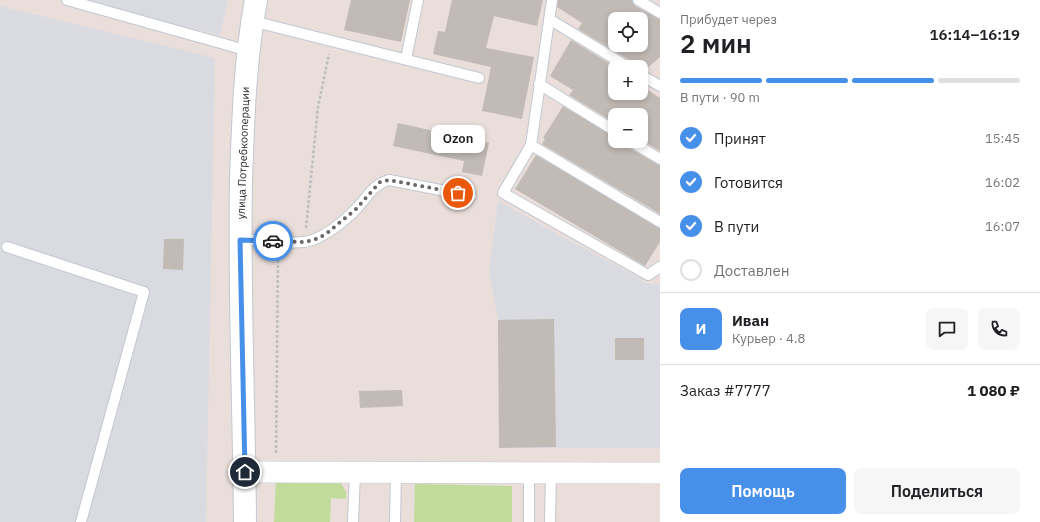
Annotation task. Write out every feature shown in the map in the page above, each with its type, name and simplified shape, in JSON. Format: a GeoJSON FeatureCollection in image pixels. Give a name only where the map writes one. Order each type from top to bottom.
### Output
{"type":"FeatureCollection","features":[{"type":"Feature","properties":{"kind":"main road","name":"улица Потребкооперации"},"geometry":{"type":"LineString","coordinates":[[245,522],[240,240],[242,125],[252,21],[256,0]]}},
{"type":"Feature","properties":{"kind":"street"},"geometry":{"type":"LineString","coordinates":[[245,472],[551,473],[658,477]]}},
{"type":"Feature","properties":{"kind":"lane"},"geometry":{"type":"LineString","coordinates":[[67,0],[249,51]]}},
{"type":"Feature","properties":{"kind":"lane"},"geometry":{"type":"LineString","coordinates":[[406,59],[418,0]]}},
{"type":"Feature","properties":{"kind":"lane"},"geometry":{"type":"LineString","coordinates":[[552,0],[531,145],[503,193],[648,275],[660,266]]}},
{"type":"Feature","properties":{"kind":"lane"},"geometry":{"type":"LineString","coordinates":[[638,0],[660,13]]}},
{"type":"Feature","properties":{"kind":"lane"},"geometry":{"type":"LineString","coordinates":[[549,19],[616,60]]}},
{"type":"Feature","properties":{"kind":"lane"},"geometry":{"type":"LineString","coordinates":[[252,21],[479,78]]}},
{"type":"Feature","properties":{"kind":"lane"},"geometry":{"type":"LineString","coordinates":[[648,79],[660,86]]}},
{"type":"Feature","properties":{"kind":"lane"},"geometry":{"type":"LineString","coordinates":[[539,84],[608,127]]}},
{"type":"Feature","properties":{"kind":"lane"},"geometry":{"type":"LineString","coordinates":[[531,145],[660,222]]}},
{"type":"Feature","properties":{"kind":"lane"},"geometry":{"type":"LineString","coordinates":[[642,148],[660,159]]}},
{"type":"Feature","properties":{"kind":"lane"},"geometry":{"type":"LineString","coordinates":[[240,240],[305,242],[326,234],[356,209],[380,182],[389,180],[471,196]]}},
{"type":"Feature","properties":{"kind":"lane"},"geometry":{"type":"LineString","coordinates":[[7,247],[144,292],[81,522]]}},
{"type":"Feature","properties":{"kind":"lane"},"geometry":{"type":"LineString","coordinates":[[354,522],[355,473]]}},
{"type":"Feature","properties":{"kind":"lane"},"geometry":{"type":"LineString","coordinates":[[395,522],[396,473]]}},
{"type":"Feature","properties":{"kind":"lane"},"geometry":{"type":"LineString","coordinates":[[529,473],[529,522]]}},
{"type":"Feature","properties":{"kind":"lane"},"geometry":{"type":"LineString","coordinates":[[550,522],[551,473]]}},
{"type":"Feature","properties":{"kind":"path"},"geometry":{"type":"LineString","coordinates":[[305,242],[318,107],[332,41]]}},
{"type":"Feature","properties":{"kind":"path"},"geometry":{"type":"LineString","coordinates":[[276,472],[278,241]]}},
{"type":"Feature","properties":{"kind":"shaded area"},"geometry":{"type":"Polygon","coordinates":[[[71,0],[228,0],[220,35],[71,0]]]}},
{"type":"Feature","properties":{"kind":"shaded area"},"geometry":{"type":"Polygon","coordinates":[[[0,6],[215,58],[206,522],[0,522],[0,6]]]}},
{"type":"Feature","properties":{"kind":"shaded area"},"geometry":{"type":"Polygon","coordinates":[[[498,201],[647,283],[660,285],[660,448],[499,448],[498,320],[489,272],[498,201]]]}},
{"type":"Feature","properties":{"kind":"green space"},"geometry":{"type":"Polygon","coordinates":[[[276,480],[340,482],[346,491],[346,499],[331,498],[330,522],[274,522],[276,480]]]}},
{"type":"Feature","properties":{"kind":"green space"},"geometry":{"type":"Polygon","coordinates":[[[415,484],[512,486],[512,522],[414,522],[415,484]]]}},
{"type":"Feature","properties":{"kind":"building"},"geometry":{"type":"Polygon","coordinates":[[[351,0],[410,0],[401,42],[344,30],[351,0]]]}},
{"type":"Feature","properties":{"kind":"building"},"geometry":{"type":"Polygon","coordinates":[[[452,0],[543,0],[537,26],[494,16],[486,48],[534,57],[522,119],[482,111],[491,67],[433,54],[438,31],[445,32],[452,0]]]}},
{"type":"Feature","properties":{"kind":"building"},"geometry":{"type":"Polygon","coordinates":[[[558,0],[632,0],[635,6],[647,12],[608,12],[608,47],[578,29],[582,23],[557,7],[558,0]]]}},
{"type":"Feature","properties":{"kind":"building"},"geometry":{"type":"Polygon","coordinates":[[[648,13],[660,19],[660,57],[648,67],[648,60],[629,60],[616,52],[648,52],[648,13]]]}},
{"type":"Feature","properties":{"kind":"building"},"geometry":{"type":"Polygon","coordinates":[[[571,40],[608,63],[608,100],[648,100],[648,90],[660,98],[660,151],[648,144],[648,108],[608,108],[608,119],[569,95],[573,90],[550,76],[571,40]]]}},
{"type":"Feature","properties":{"kind":"building"},"geometry":{"type":"Polygon","coordinates":[[[563,106],[608,133],[608,148],[629,148],[660,165],[660,214],[542,144],[545,139],[543,138],[563,106]]]}},
{"type":"Feature","properties":{"kind":"building"},"geometry":{"type":"Polygon","coordinates":[[[398,123],[489,143],[482,176],[462,172],[464,161],[393,146],[398,123]]]}},
{"type":"Feature","properties":{"kind":"building"},"geometry":{"type":"Polygon","coordinates":[[[536,155],[660,228],[660,242],[645,266],[515,189],[536,155]]]}},
{"type":"Feature","properties":{"kind":"building"},"geometry":{"type":"Polygon","coordinates":[[[164,239],[184,239],[183,270],[163,269],[164,239]]]}},
{"type":"Feature","properties":{"kind":"building"},"geometry":{"type":"Polygon","coordinates":[[[554,319],[556,447],[499,448],[498,320],[554,319]]]}},
{"type":"Feature","properties":{"kind":"building"},"geometry":{"type":"Polygon","coordinates":[[[615,338],[644,338],[644,360],[615,360],[615,338]]]}},
{"type":"Feature","properties":{"kind":"building"},"geometry":{"type":"Polygon","coordinates":[[[402,390],[403,406],[360,408],[359,391],[402,390]]]}},
{"type":"Feature","properties":{"kind":"way so far"},"geometry":{"type":"LineString","coordinates":[[273,241],[305,242],[326,234],[356,209],[380,182],[389,180],[458,193]]}},
{"type":"Feature","properties":{"kind":"place","name":"Ozon"},"geometry":{"type":"Point","coordinates":[458,193]}},
{"type":"Feature","properties":{"kind":"route"},"geometry":{"type":"LineString","coordinates":[[245,472],[240,240],[273,241]]}}]}
